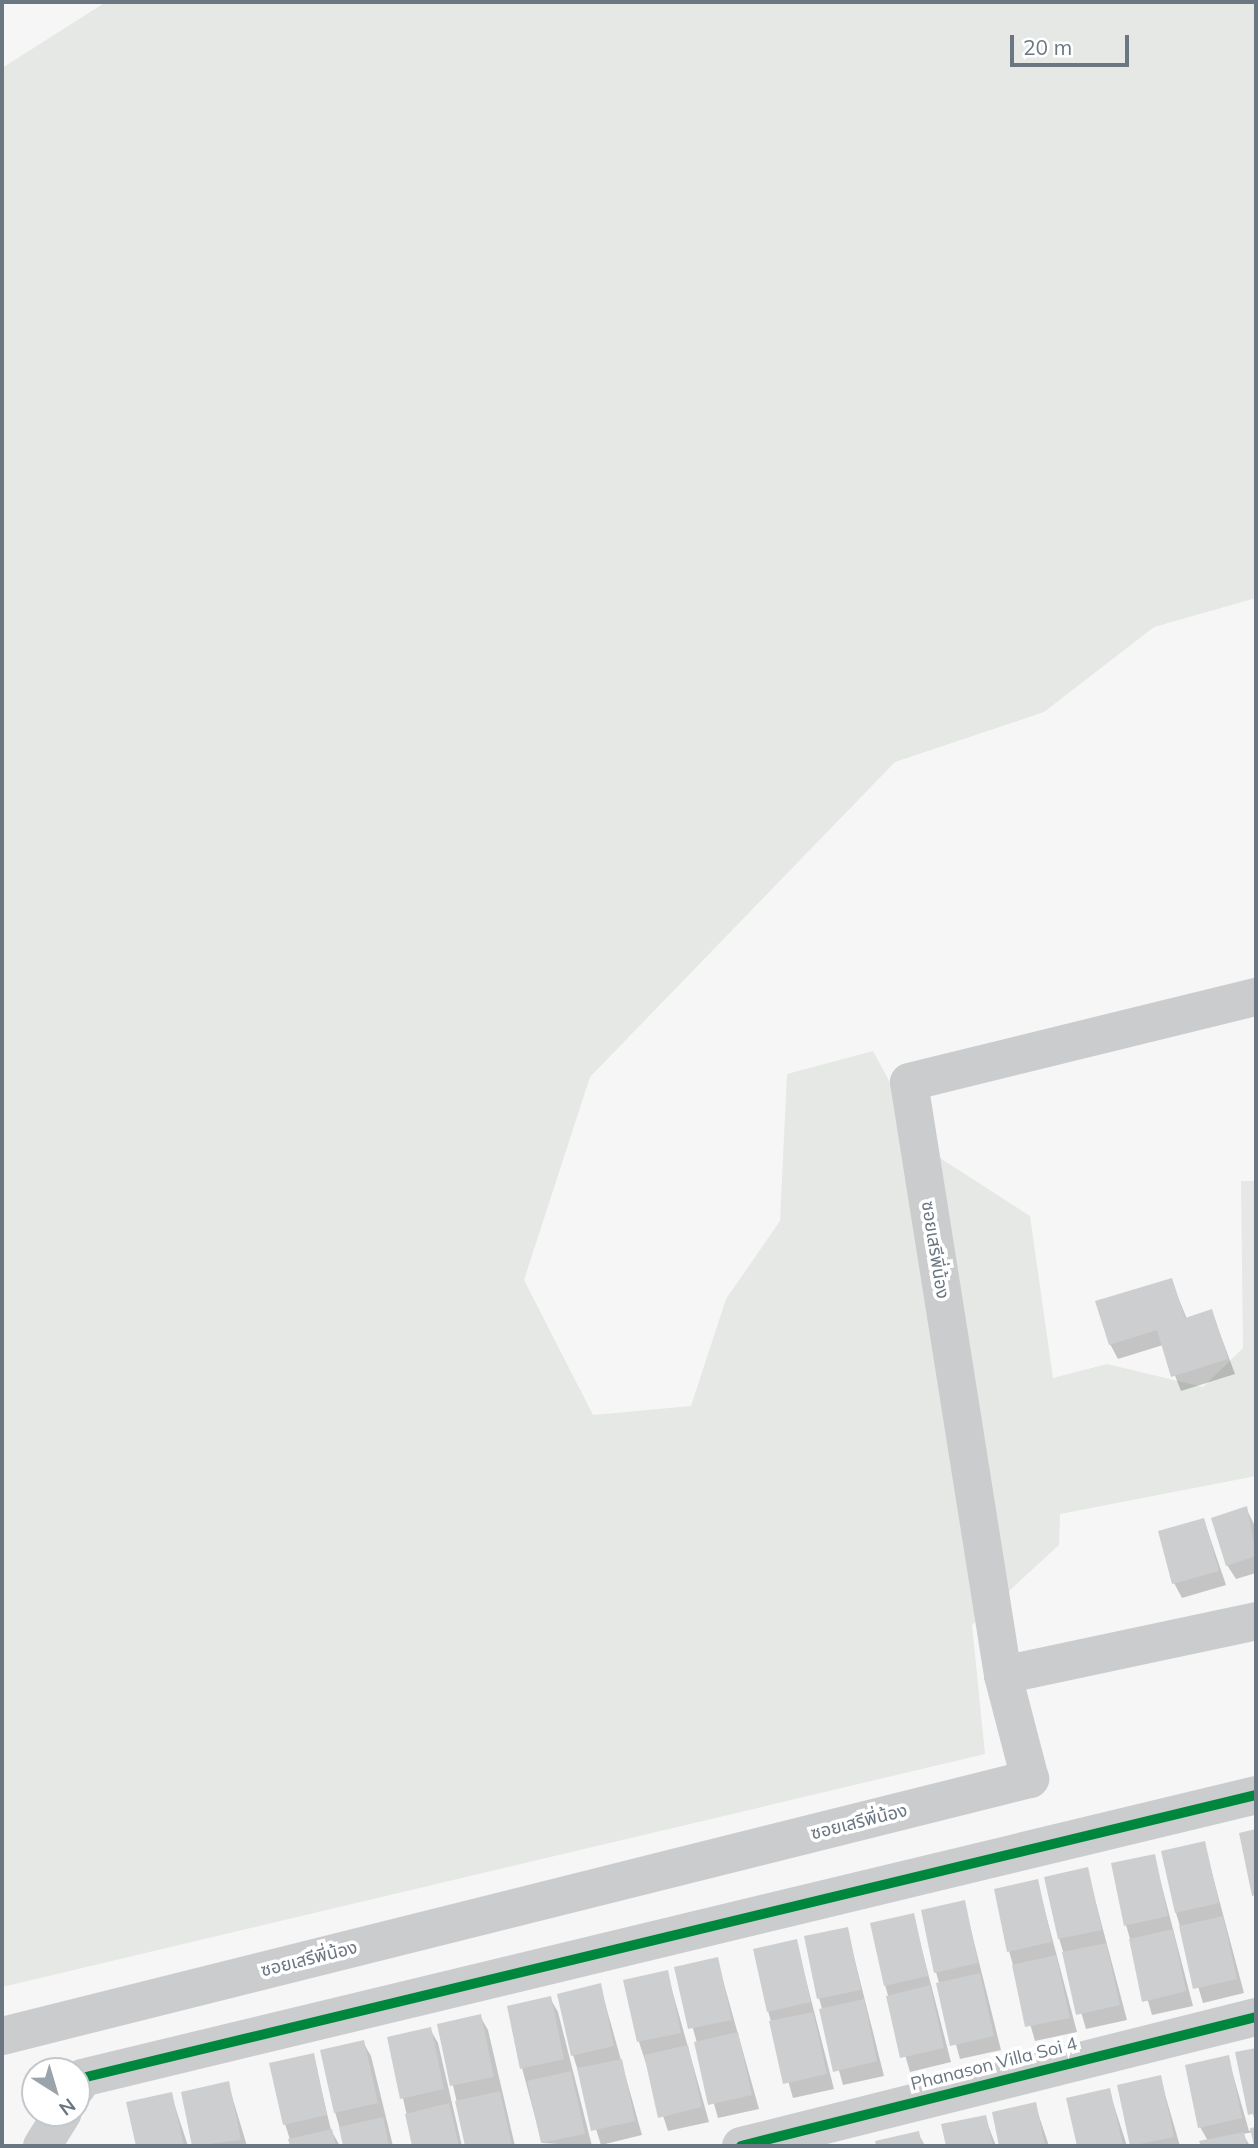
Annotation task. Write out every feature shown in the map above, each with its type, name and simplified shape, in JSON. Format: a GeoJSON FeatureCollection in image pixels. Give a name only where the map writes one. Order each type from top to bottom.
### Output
{"type":"FeatureCollection","features":[{"type":"Feature","properties":{"kind":"street","name":"ซอยเสรีพี่น้อง"},"geometry":{"type":"LineString","coordinates":[[2,2036],[1030,1779],[1003,1675],[909,1082],[1256,997]]}},
{"type":"Feature","properties":{"kind":"street"},"geometry":{"type":"LineString","coordinates":[[1003,1675],[1256,1621]]}},
{"type":"Feature","properties":{"kind":"street"},"geometry":{"type":"LineString","coordinates":[[91,2076],[1256,1795]]}},
{"type":"Feature","properties":{"kind":"street","name":"Phanason Villa Soi 4"},"geometry":{"type":"LineString","coordinates":[[741,2146],[1256,2017]]}},
{"type":"Feature","properties":{"kind":"shaded area"},"geometry":{"type":"Polygon","coordinates":[[[106,2],[1256,2],[1256,598],[1154,627],[1044,712],[895,762],[590,1077],[524,1280],[593,1415],[691,1406],[726,1299],[780,1221],[787,1074],[873,1051],[926,1149],[1030,1216],[1053,1378],[1107,1364],[1203,1387],[1243,1348],[1241,1181],[1256,1181],[1256,1476],[1060,1514],[1059,1545],[972,1625],[985,1754],[2,1987],[2,68],[106,2]]]}},
{"type":"Feature","properties":{"kind":"building"},"geometry":{"type":"Polygon","coordinates":[[[1172,1278],[1185,1318],[1212,1309],[1228,1359],[1171,1377],[1157,1330],[1109,1345],[1095,1301],[1172,1278]]]}},
{"type":"Feature","properties":{"kind":"building"},"geometry":{"type":"Polygon","coordinates":[[[1247,1506],[1256,1556],[1226,1566],[1211,1518],[1247,1506]]]}},
{"type":"Feature","properties":{"kind":"building"},"geometry":{"type":"Polygon","coordinates":[[[1204,1518],[1219,1571],[1172,1584],[1158,1531],[1204,1518]]]}},
{"type":"Feature","properties":{"kind":"building"},"geometry":{"type":"Polygon","coordinates":[[[1256,1829],[1256,1895],[1252,1896],[1239,1833],[1256,1829]]]}},
{"type":"Feature","properties":{"kind":"building"},"geometry":{"type":"Polygon","coordinates":[[[1205,1841],[1219,1903],[1175,1913],[1161,1851],[1205,1841]]]}},
{"type":"Feature","properties":{"kind":"building"},"geometry":{"type":"Polygon","coordinates":[[[1155,1854],[1168,1916],[1124,1926],[1111,1863],[1155,1854]]]}},
{"type":"Feature","properties":{"kind":"building"},"geometry":{"type":"Polygon","coordinates":[[[1088,1867],[1102,1930],[1058,1939],[1044,1877],[1088,1867]]]}},
{"type":"Feature","properties":{"kind":"building"},"geometry":{"type":"Polygon","coordinates":[[[1038,1879],[1052,1942],[1007,1952],[994,1889],[1038,1879]]]}},
{"type":"Feature","properties":{"kind":"building"},"geometry":{"type":"Polygon","coordinates":[[[965,1900],[978,1963],[934,1973],[921,1910],[965,1900]]]}},
{"type":"Feature","properties":{"kind":"building"},"geometry":{"type":"Polygon","coordinates":[[[914,1913],[928,1976],[884,1986],[870,1923],[914,1913]]]}},
{"type":"Feature","properties":{"kind":"building"},"geometry":{"type":"Polygon","coordinates":[[[1223,1916],[1237,1979],[1193,1989],[1179,1926],[1223,1916]]]}},
{"type":"Feature","properties":{"kind":"building"},"geometry":{"type":"Polygon","coordinates":[[[848,1927],[861,1990],[817,1999],[804,1936],[848,1927]]]}},
{"type":"Feature","properties":{"kind":"building"},"geometry":{"type":"Polygon","coordinates":[[[1173,1929],[1186,1991],[1142,2002],[1129,1939],[1173,1929]]]}},
{"type":"Feature","properties":{"kind":"building"},"geometry":{"type":"Polygon","coordinates":[[[797,1939],[811,2002],[767,2012],[753,1949],[797,1939]]]}},
{"type":"Feature","properties":{"kind":"building"},"geometry":{"type":"Polygon","coordinates":[[[1106,1943],[1120,2005],[1076,2015],[1062,1952],[1106,1943]]]}},
{"type":"Feature","properties":{"kind":"building"},"geometry":{"type":"Polygon","coordinates":[[[1056,1955],[1070,2018],[1025,2027],[1012,1965],[1056,1955]]]}},
{"type":"Feature","properties":{"kind":"building"},"geometry":{"type":"Polygon","coordinates":[[[718,1957],[732,2020],[688,2029],[674,1967],[718,1957]]]}},
{"type":"Feature","properties":{"kind":"building"},"geometry":{"type":"Polygon","coordinates":[[[668,1970],[681,2033],[637,2042],[623,1980],[668,1970]]]}},
{"type":"Feature","properties":{"kind":"building"},"geometry":{"type":"Polygon","coordinates":[[[980,1973],[994,2036],[950,2046],[936,1983],[980,1973]]]}},
{"type":"Feature","properties":{"kind":"building"},"geometry":{"type":"Polygon","coordinates":[[[601,1983],[614,2046],[571,2056],[557,1994],[601,1983]]]}},
{"type":"Feature","properties":{"kind":"building"},"geometry":{"type":"Polygon","coordinates":[[[930,1985],[944,2048],[900,2058],[886,1996],[930,1985]]]}},
{"type":"Feature","properties":{"kind":"building"},"geometry":{"type":"Polygon","coordinates":[[[551,1996],[564,2059],[520,2069],[507,2006],[551,1996]]]}},
{"type":"Feature","properties":{"kind":"building"},"geometry":{"type":"Polygon","coordinates":[[[864,1999],[877,2061],[833,2072],[819,2009],[864,1999]]]}},
{"type":"Feature","properties":{"kind":"building"},"geometry":{"type":"Polygon","coordinates":[[[813,2012],[827,2074],[783,2084],[769,2021],[813,2012]]]}},
{"type":"Feature","properties":{"kind":"building"},"geometry":{"type":"Polygon","coordinates":[[[481,2014],[494,2077],[450,2086],[437,2024],[481,2014]]]}},
{"type":"Feature","properties":{"kind":"building"},"geometry":{"type":"Polygon","coordinates":[[[431,2027],[444,2089],[400,2099],[387,2037],[431,2027]]]}},
{"type":"Feature","properties":{"kind":"building"},"geometry":{"type":"Polygon","coordinates":[[[738,2032],[752,2095],[708,2105],[694,2042],[738,2032]]]}},
{"type":"Feature","properties":{"kind":"building"},"geometry":{"type":"Polygon","coordinates":[[[364,2040],[378,2103],[334,2113],[320,2050],[364,2040]]]}},
{"type":"Feature","properties":{"kind":"building"},"geometry":{"type":"Polygon","coordinates":[[[688,2045],[702,2107],[658,2118],[644,2055],[688,2045]]]}},
{"type":"Feature","properties":{"kind":"building"},"geometry":{"type":"Polygon","coordinates":[[[1256,2048],[1256,2113],[1248,2115],[1235,2052],[1256,2048]]]}},
{"type":"Feature","properties":{"kind":"building"},"geometry":{"type":"Polygon","coordinates":[[[314,2053],[327,2115],[283,2125],[269,2063],[314,2053]]]}},
{"type":"Feature","properties":{"kind":"building"},"geometry":{"type":"Polygon","coordinates":[[[1229,2055],[1242,2118],[1198,2128],[1185,2065],[1229,2055]]]}},
{"type":"Feature","properties":{"kind":"building"},"geometry":{"type":"Polygon","coordinates":[[[622,2059],[635,2121],[591,2131],[577,2068],[622,2059]]]}},
{"type":"Feature","properties":{"kind":"building"},"geometry":{"type":"Polygon","coordinates":[[[571,2071],[585,2134],[541,2143],[527,2081],[571,2071]]]}},
{"type":"Feature","properties":{"kind":"building"},"geometry":{"type":"Polygon","coordinates":[[[1161,2075],[1174,2137],[1130,2146],[1117,2085],[1161,2075]]]}},
{"type":"Feature","properties":{"kind":"building"},"geometry":{"type":"Polygon","coordinates":[[[229,2081],[241,2140],[192,2146],[181,2092],[229,2081]]]}},
{"type":"Feature","properties":{"kind":"building"},"geometry":{"type":"Polygon","coordinates":[[[1110,2088],[1123,2146],[1077,2146],[1066,2098],[1110,2088]]]}},
{"type":"Feature","properties":{"kind":"building"},"geometry":{"type":"Polygon","coordinates":[[[500,2091],[512,2146],[465,2146],[455,2101],[500,2091]]]}},
{"type":"Feature","properties":{"kind":"building"},"geometry":{"type":"Polygon","coordinates":[[[172,2092],[184,2146],[136,2146],[126,2102],[172,2092]]]}},
{"type":"Feature","properties":{"kind":"building"},"geometry":{"type":"Polygon","coordinates":[[[1036,2102],[1045,2146],[999,2146],[992,2112],[1036,2102]]]}},
{"type":"Feature","properties":{"kind":"building"},"geometry":{"type":"Polygon","coordinates":[[[449,2103],[459,2146],[412,2146],[405,2114],[449,2103]]]}},
{"type":"Feature","properties":{"kind":"building"},"geometry":{"type":"Polygon","coordinates":[[[986,2115],[993,2146],[946,2146],[941,2124],[986,2115]]]}},
{"type":"Feature","properties":{"kind":"building"},"geometry":{"type":"Polygon","coordinates":[[[383,2117],[389,2146],[343,2146],[339,2127],[383,2117]]]}},
{"type":"Feature","properties":{"kind":"building"},"geometry":{"type":"Polygon","coordinates":[[[1256,2127],[1256,2146],[1254,2146],[1250,2128],[1256,2127]]]}},
{"type":"Feature","properties":{"kind":"building"},"geometry":{"type":"Polygon","coordinates":[[[332,2129],[336,2146],[290,2146],[288,2139],[332,2129]]]}},
{"type":"Feature","properties":{"kind":"building"},"geometry":{"type":"Polygon","coordinates":[[[919,2131],[922,2146],[876,2146],[875,2141],[919,2131]]]}},
{"type":"Feature","properties":{"kind":"building"},"geometry":{"type":"Polygon","coordinates":[[[1244,2132],[1247,2146],[1201,2146],[1199,2141],[1244,2132]]]}},
{"type":"Feature","properties":{"kind":"cycle path"},"geometry":{"type":"LineString","coordinates":[[91,2076],[1256,1795]]}},
{"type":"Feature","properties":{"kind":"cycle path"},"geometry":{"type":"LineString","coordinates":[[741,2146],[1256,2017]]}}]}
